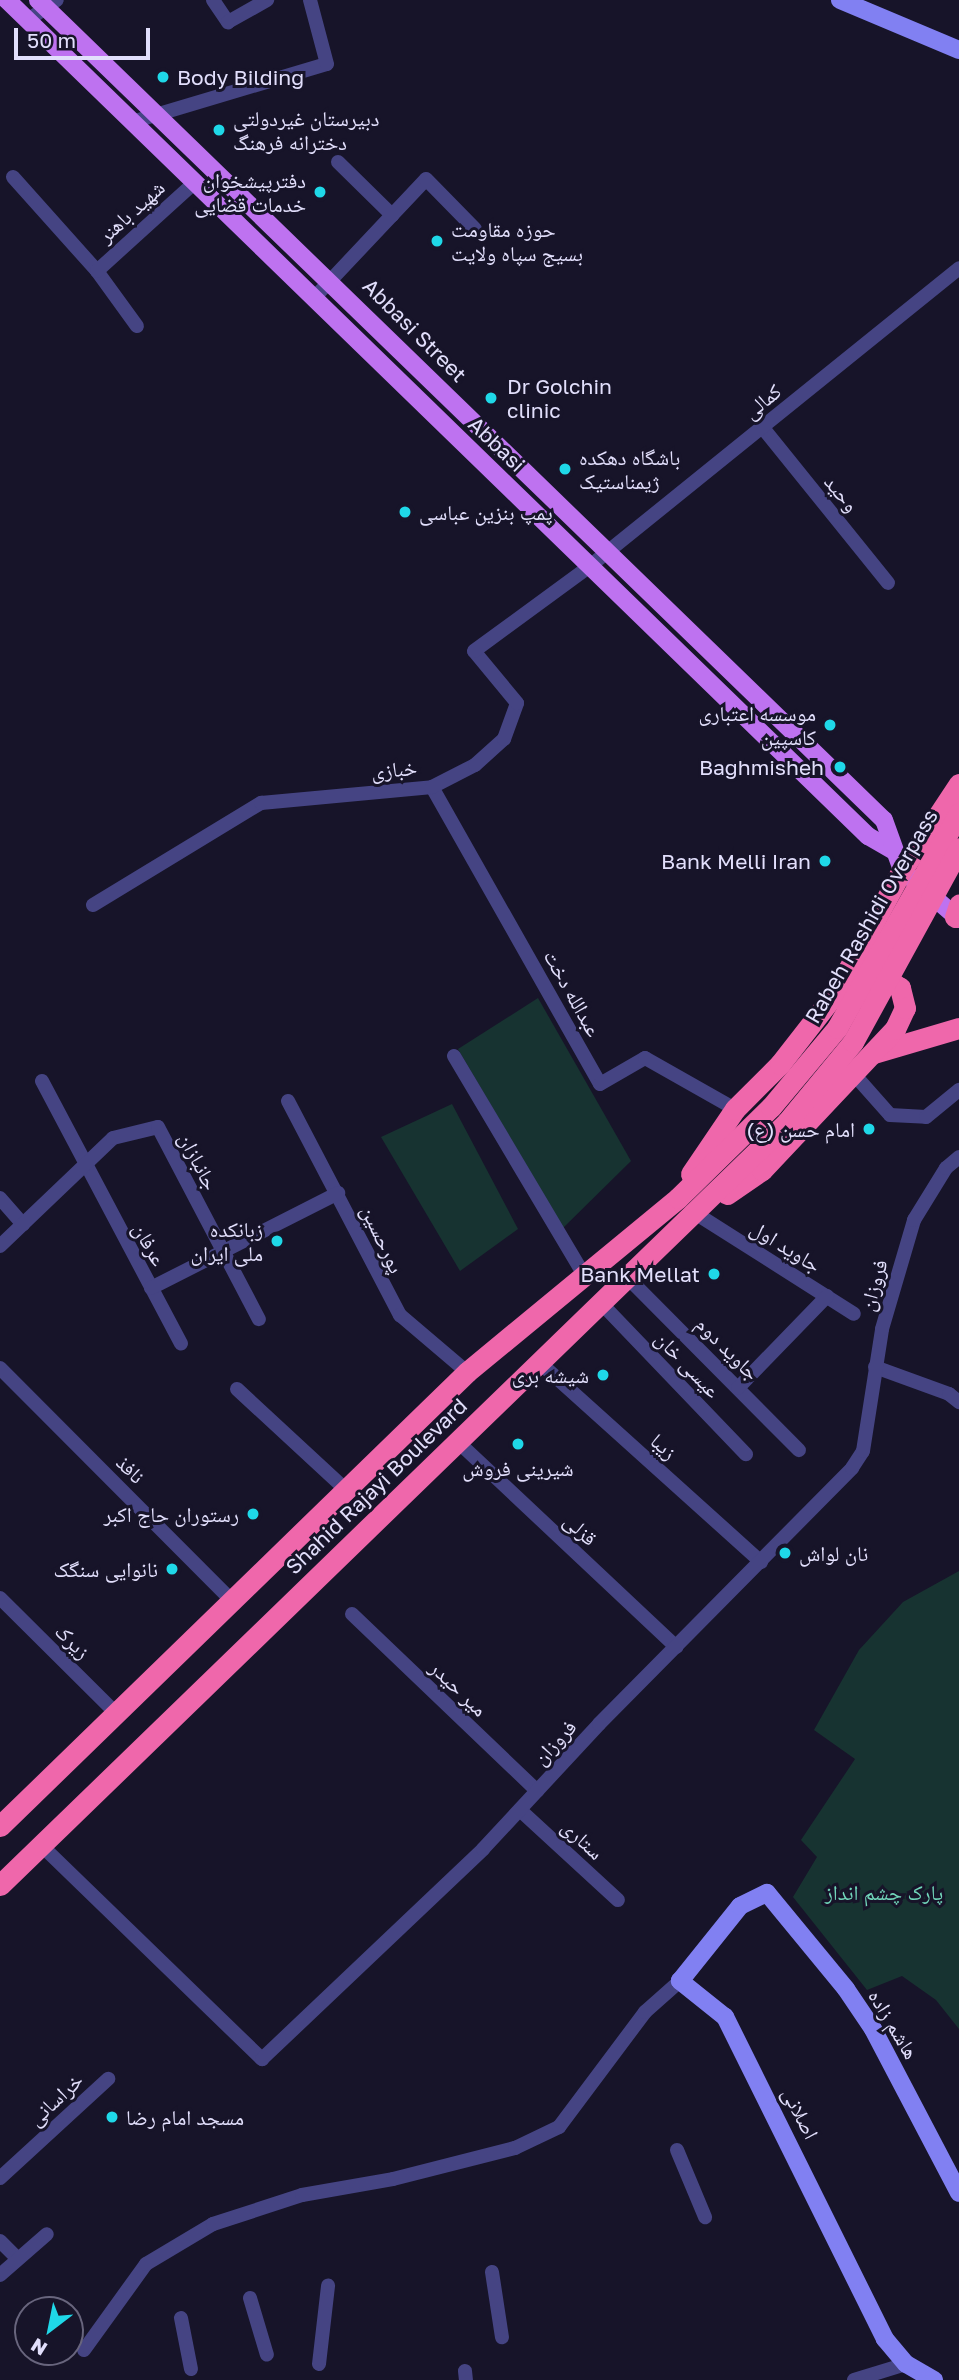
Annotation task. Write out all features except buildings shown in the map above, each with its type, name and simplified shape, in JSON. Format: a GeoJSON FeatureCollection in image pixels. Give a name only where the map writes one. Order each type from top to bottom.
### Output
{"type":"FeatureCollection","features":[{"type":"Feature","properties":{"kind":"highway"},"geometry":{"type":"LineString","coordinates":[[678,1198],[705,1148],[735,1109],[780,1064],[851,967],[902,870],[959,784]]}},
{"type":"Feature","properties":{"kind":"highway","name":"Rabeh Rashidi Overpass"},"geometry":{"type":"LineString","coordinates":[[771,1107],[837,1028],[959,813]]}},
{"type":"Feature","properties":{"kind":"highway","name":"Rabeh Rashidi Overpass"},"geometry":{"type":"LineString","coordinates":[[787,1122],[853,1042],[959,848]]}},
{"type":"Feature","properties":{"kind":"highway"},"geometry":{"type":"LineString","coordinates":[[695,1213],[762,1170],[895,1029],[905,1008],[901,988],[866,966],[851,967]]}},
{"type":"Feature","properties":{"kind":"highway"},"geometry":{"type":"LineString","coordinates":[[869,1055],[959,1028]]}},
{"type":"Feature","properties":{"kind":"highway","name":"Shahid Rajayi Boulevard"},"geometry":{"type":"LineString","coordinates":[[0,1825],[467,1372],[678,1198],[771,1107]]}},
{"type":"Feature","properties":{"kind":"highway","name":"Shahid Rajayi Boulevard"},"geometry":{"type":"LineString","coordinates":[[0,1885],[787,1122]]}},
{"type":"Feature","properties":{"kind":"main road","name":"Abbasi"},"geometry":{"type":"LineString","coordinates":[[7,0],[868,836],[892,850]]}},
{"type":"Feature","properties":{"kind":"main road","name":"Abbasi Street"},"geometry":{"type":"LineString","coordinates":[[47,3],[884,820],[892,850]]}},
{"type":"Feature","properties":{"kind":"main road"},"geometry":{"type":"LineString","coordinates":[[892,850],[902,870],[958,918]]}},
{"type":"Feature","properties":{"kind":"street"},"geometry":{"type":"LineString","coordinates":[[213,0],[228,22],[267,0]]}},
{"type":"Feature","properties":{"kind":"street"},"geometry":{"type":"LineString","coordinates":[[132,122],[327,64],[310,0]]}},
{"type":"Feature","properties":{"kind":"street"},"geometry":{"type":"LineString","coordinates":[[839,0],[875,7],[959,50]]}},
{"type":"Feature","properties":{"kind":"street"},"geometry":{"type":"LineString","coordinates":[[28,20],[47,3]]}},
{"type":"Feature","properties":{"kind":"street"},"geometry":{"type":"LineString","coordinates":[[338,162],[392,215]]}},
{"type":"Feature","properties":{"kind":"street","name":"شهید باهنر"},"geometry":{"type":"LineString","coordinates":[[13,177],[96,271],[137,326]]}},
{"type":"Feature","properties":{"kind":"street"},"geometry":{"type":"LineString","coordinates":[[314,298],[425,179],[475,229]]}},
{"type":"Feature","properties":{"kind":"street","name":"شهید باهنر"},"geometry":{"type":"LineString","coordinates":[[96,271],[195,182]]}},
{"type":"Feature","properties":{"kind":"street","name":"کمالی"},"geometry":{"type":"LineString","coordinates":[[590,566],[959,268]]}},
{"type":"Feature","properties":{"kind":"street","name":"وحید"},"geometry":{"type":"LineString","coordinates":[[763,428],[888,583]]}},
{"type":"Feature","properties":{"kind":"street","name":"خبازی"},"geometry":{"type":"LineString","coordinates":[[93,905],[261,803],[432,787],[475,765],[504,739],[517,703],[474,651],[590,566]]}},
{"type":"Feature","properties":{"kind":"street","name":"عبدالله دخت"},"geometry":{"type":"LineString","coordinates":[[432,787],[600,1084],[645,1058],[735,1109]]}},
{"type":"Feature","properties":{"kind":"street"},"geometry":{"type":"LineString","coordinates":[[454,1056],[585,1277]]}},
{"type":"Feature","properties":{"kind":"street"},"geometry":{"type":"LineString","coordinates":[[852,1072],[890,1115],[926,1117],[959,1090]]}},
{"type":"Feature","properties":{"kind":"street","name":"عرفان"},"geometry":{"type":"LineString","coordinates":[[41,1081],[181,1343]]}},
{"type":"Feature","properties":{"kind":"street","name":"پورحسین"},"geometry":{"type":"LineString","coordinates":[[288,1101],[400,1315],[467,1372]]}},
{"type":"Feature","properties":{"kind":"street","name":"جانبازان"},"geometry":{"type":"LineString","coordinates":[[0,1246],[113,1138],[158,1127],[259,1319]]}},
{"type":"Feature","properties":{"kind":"street","name":"فروزان"},"geometry":{"type":"LineString","coordinates":[[41,1845],[262,2059],[520,1810],[852,1468],[863,1451],[875,1367],[914,1220],[946,1168],[959,1157]]}},
{"type":"Feature","properties":{"kind":"street"},"geometry":{"type":"LineString","coordinates":[[151,1288],[338,1193]]}},
{"type":"Feature","properties":{"kind":"street"},"geometry":{"type":"LineString","coordinates":[[0,1198],[23,1224]]}},
{"type":"Feature","properties":{"kind":"street","name":"جاوید اول"},"geometry":{"type":"LineString","coordinates":[[695,1213],[854,1314]]}},
{"type":"Feature","properties":{"kind":"street","name":"جاوید دوم"},"geometry":{"type":"LineString","coordinates":[[627,1277],[799,1450]]}},
{"type":"Feature","properties":{"kind":"street"},"geometry":{"type":"LineString","coordinates":[[737,1388],[827,1296]]}},
{"type":"Feature","properties":{"kind":"street","name":"عیسی خان"},"geometry":{"type":"LineString","coordinates":[[600,1302],[746,1454]]}},
{"type":"Feature","properties":{"kind":"street","name":"زیبا"},"geometry":{"type":"LineString","coordinates":[[539,1362],[761,1562]]}},
{"type":"Feature","properties":{"kind":"street"},"geometry":{"type":"LineString","coordinates":[[875,1367],[949,1394],[959,1402]]}},
{"type":"Feature","properties":{"kind":"street","name":"نافذ"},"geometry":{"type":"LineString","coordinates":[[0,1368],[232,1601]]}},
{"type":"Feature","properties":{"kind":"street"},"geometry":{"type":"LineString","coordinates":[[237,1390],[346,1490]]}},
{"type":"Feature","properties":{"kind":"street","name":"قزلی"},"geometry":{"type":"LineString","coordinates":[[457,1441],[676,1647]]}},
{"type":"Feature","properties":{"kind":"street","name":"زیرک"},"geometry":{"type":"LineString","coordinates":[[0,1598],[116,1713]]}},
{"type":"Feature","properties":{"kind":"street","name":"میر حیدر"},"geometry":{"type":"LineString","coordinates":[[352,1614],[537,1791]]}},
{"type":"Feature","properties":{"kind":"street","name":"ستاری"},"geometry":{"type":"LineString","coordinates":[[520,1810],[618,1900]]}},
{"type":"Feature","properties":{"kind":"street","name":"هاشم زاده"},"geometry":{"type":"LineString","coordinates":[[680,1981],[740,1906],[766,1893],[846,1989],[873,2029],[959,2193]]}},
{"type":"Feature","properties":{"kind":"street"},"geometry":{"type":"LineString","coordinates":[[84,2350],[146,2264],[213,2224],[302,2194],[393,2179],[515,2148],[559,2127],[645,2012],[680,1981]]}},
{"type":"Feature","properties":{"kind":"street","name":"اصلانی"},"geometry":{"type":"LineString","coordinates":[[680,1981],[725,2017],[742,2044],[885,2339],[906,2364],[934,2380]]}},
{"type":"Feature","properties":{"kind":"street","name":"خراسانی"},"geometry":{"type":"LineString","coordinates":[[0,2178],[108,2079]]}},
{"type":"Feature","properties":{"kind":"street"},"geometry":{"type":"LineString","coordinates":[[677,2150],[705,2217]]}},
{"type":"Feature","properties":{"kind":"street"},"geometry":{"type":"LineString","coordinates":[[0,2275],[47,2234]]}},
{"type":"Feature","properties":{"kind":"street"},"geometry":{"type":"LineString","coordinates":[[0,2241],[18,2258]]}},
{"type":"Feature","properties":{"kind":"street"},"geometry":{"type":"LineString","coordinates":[[492,2272],[502,2337]]}},
{"type":"Feature","properties":{"kind":"street"},"geometry":{"type":"LineString","coordinates":[[319,2364],[328,2286]]}},
{"type":"Feature","properties":{"kind":"street"},"geometry":{"type":"LineString","coordinates":[[250,2298],[267,2355]]}},
{"type":"Feature","properties":{"kind":"street"},"geometry":{"type":"LineString","coordinates":[[181,2318],[191,2369]]}},
{"type":"Feature","properties":{"kind":"street"},"geometry":{"type":"LineString","coordinates":[[854,2380],[906,2364]]}},
{"type":"Feature","properties":{"kind":"green space"},"geometry":{"type":"Polygon","coordinates":[[[538,998],[631,1161],[563,1228],[458,1049],[538,998]]]}},
{"type":"Feature","properties":{"kind":"green space"},"geometry":{"type":"Polygon","coordinates":[[[452,1104],[518,1229],[460,1271],[381,1137],[452,1104]]]}},
{"type":"Feature","properties":{"kind":"green space","name":"پارک چشم انداز"},"geometry":{"type":"Polygon","coordinates":[[[959,1571],[959,2029],[936,2000],[902,1976],[867,1990],[793,1897],[817,1857],[801,1840],[855,1759],[814,1730],[859,1650],[903,1602],[959,1571]]]}},
{"type":"Feature","properties":{"kind":"place","name":"Body Bilding"},"geometry":{"type":"Point","coordinates":[163,77]}},
{"type":"Feature","properties":{"kind":"place","name":"دبیرستان غیردولتی دخترانه فرهنگ"},"geometry":{"type":"Point","coordinates":[219,130]}},
{"type":"Feature","properties":{"kind":"place","name":"دفترپیشخوان خدمات قضایی"},"geometry":{"type":"Point","coordinates":[320,192]}},
{"type":"Feature","properties":{"kind":"place","name":"حوزه مقاومت بسیج سپاه ولایت"},"geometry":{"type":"Point","coordinates":[437,241]}},
{"type":"Feature","properties":{"kind":"place","name":"Dr Golchin clinic"},"geometry":{"type":"Point","coordinates":[491,398]}},
{"type":"Feature","properties":{"kind":"place","name":"باشگاه دهکده ژیمناستیک"},"geometry":{"type":"Point","coordinates":[565,469]}},
{"type":"Feature","properties":{"kind":"place","name":"پمپ بنزین عباسی"},"geometry":{"type":"Point","coordinates":[405,512]}},
{"type":"Feature","properties":{"kind":"place","name":"موسسه اعتباری کاسپین"},"geometry":{"type":"Point","coordinates":[830,725]}},
{"type":"Feature","properties":{"kind":"place","name":"Baghmisheh"},"geometry":{"type":"Point","coordinates":[840,767]}},
{"type":"Feature","properties":{"kind":"place","name":"Bank Melli Iran"},"geometry":{"type":"Point","coordinates":[825,861]}},
{"type":"Feature","properties":{"kind":"place","name":"امام حسن (ع)"},"geometry":{"type":"Point","coordinates":[869,1129]}},
{"type":"Feature","properties":{"kind":"place","name":"زبانکده ملی ایران"},"geometry":{"type":"Point","coordinates":[277,1241]}},
{"type":"Feature","properties":{"kind":"place","name":"Bank Mellat"},"geometry":{"type":"Point","coordinates":[714,1274]}},
{"type":"Feature","properties":{"kind":"place","name":"شیشه بری"},"geometry":{"type":"Point","coordinates":[603,1375]}},
{"type":"Feature","properties":{"kind":"place","name":"شیرینی فروش"},"geometry":{"type":"Point","coordinates":[518,1444]}},
{"type":"Feature","properties":{"kind":"place","name":"رستوران حاج اکبر"},"geometry":{"type":"Point","coordinates":[253,1514]}},
{"type":"Feature","properties":{"kind":"place","name":"نان لواش"},"geometry":{"type":"Point","coordinates":[785,1553]}},
{"type":"Feature","properties":{"kind":"place","name":"نانوایی سنگک"},"geometry":{"type":"Point","coordinates":[172,1569]}},
{"type":"Feature","properties":{"kind":"place","name":"مسجد امام رضا"},"geometry":{"type":"Point","coordinates":[112,2117]}}]}
